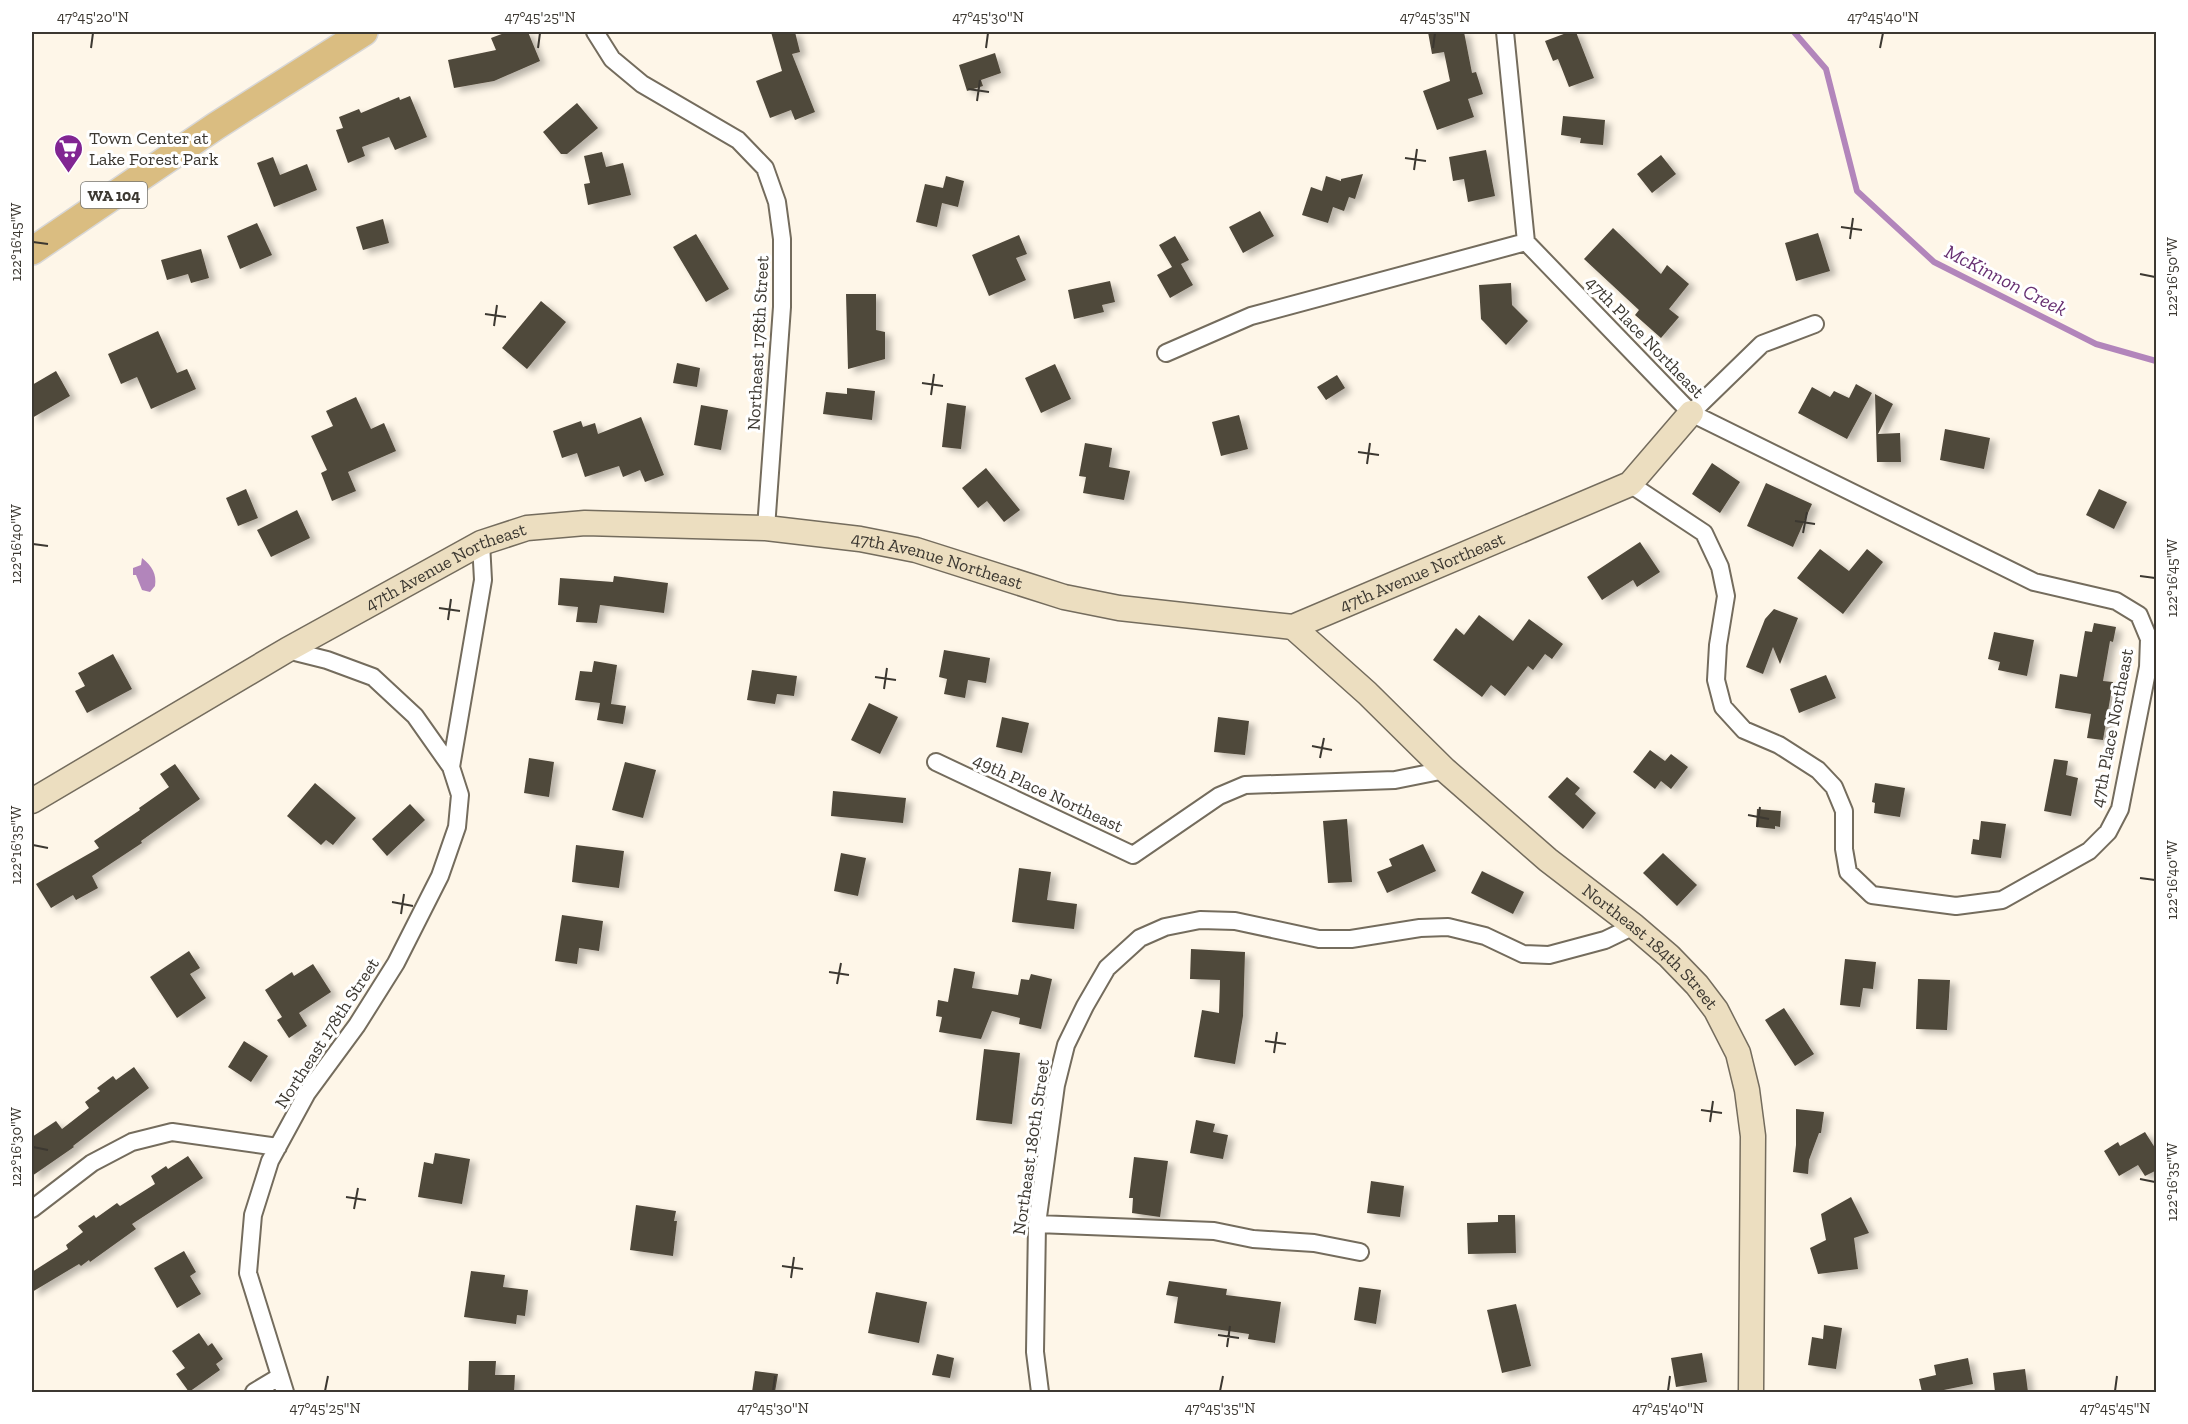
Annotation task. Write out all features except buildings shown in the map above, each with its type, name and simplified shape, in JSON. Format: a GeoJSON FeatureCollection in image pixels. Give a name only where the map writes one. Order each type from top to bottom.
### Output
{"type":"FeatureCollection","features":[{"type":"Feature","properties":{"kind":"main road","name":"WA 104"},"geometry":{"type":"LineString","coordinates":[[32,251],[216,126],[364,32]]}},
{"type":"Feature","properties":{"kind":"street","name":"Northeast 178th Street"},"geometry":{"type":"LineString","coordinates":[[595,32],[612,59],[642,84],[738,140],[765,168],[777,202],[782,239],[782,307],[766,528]]}},
{"type":"Feature","properties":{"kind":"street"},"geometry":{"type":"LineString","coordinates":[[1166,354],[1251,316],[1526,242],[1505,32]]}},
{"type":"Feature","properties":{"kind":"street","name":"47th Place Northeast"},"geometry":{"type":"LineString","coordinates":[[1526,242],[1691,413],[2034,582],[2116,600],[2139,615],[2149,639],[2148,667],[2120,809],[2108,832],[2089,851],[2002,900],[1956,906],[1872,895],[1848,872],[1844,849],[1845,811],[1834,787],[1818,770],[1779,745],[1744,730],[1724,707],[1716,680],[1718,645],[1726,596],[1720,567],[1704,533],[1630,484]]}},
{"type":"Feature","properties":{"kind":"street","name":"47th Avenue Northeast"},"geometry":{"type":"LineString","coordinates":[[32,801],[287,650],[481,543],[527,528],[585,523],[766,528],[860,538],[916,550],[1064,597],[1119,608],[1293,627],[1630,484],[1691,413],[1762,344],[1815,324]]}},
{"type":"Feature","properties":{"kind":"street","name":"Northeast 178th Street"},"geometry":{"type":"LineString","coordinates":[[451,767],[483,580],[481,543]]}},
{"type":"Feature","properties":{"kind":"street","name":"Northeast 184th Street"},"geometry":{"type":"LineString","coordinates":[[1293,627],[1367,693],[1445,771],[1548,860],[1669,956],[1697,985],[1716,1010],[1737,1053],[1747,1090],[1753,1136],[1751,1392]]}},
{"type":"Feature","properties":{"kind":"street","name":"Northeast 178th Street"},"geometry":{"type":"LineString","coordinates":[[282,1385],[248,1273],[253,1215],[270,1161],[307,1093],[357,1025],[396,963],[440,876],[457,827],[460,795],[451,767],[415,716],[373,677],[327,660],[287,650]]}},
{"type":"Feature","properties":{"kind":"street","name":"49th Place Northeast"},"geometry":{"type":"LineString","coordinates":[[936,762],[1133,855],[1219,796],[1245,784],[1395,780],[1445,771]]}},
{"type":"Feature","properties":{"kind":"street","name":"Northeast 180th Street"},"geometry":{"type":"LineString","coordinates":[[1040,1392],[1035,1352],[1037,1224],[1056,1085],[1066,1045],[1084,1006],[1107,968],[1140,938],[1165,927],[1200,920],[1235,921],[1319,939],[1351,939],[1420,927],[1448,927],[1485,936],[1522,954],[1549,955],[1605,940],[1634,926]]}},
{"type":"Feature","properties":{"kind":"street"},"geometry":{"type":"LineString","coordinates":[[32,1209],[92,1163],[132,1142],[172,1132],[278,1147]]}},
{"type":"Feature","properties":{"kind":"street"},"geometry":{"type":"LineString","coordinates":[[1037,1224],[1214,1231],[1253,1239],[1314,1243],[1360,1252]]}},
{"type":"Feature","properties":{"kind":"street"},"geometry":{"type":"LineString","coordinates":[[254,1392],[282,1385]]}},
{"type":"Feature","properties":{"kind":"shaded area"},"geometry":{"type":"Polygon","coordinates":[[[142,558],[154,574],[155,586],[150,592],[142,590],[136,575],[133,575],[133,568],[141,565],[142,558]]]}},
{"type":"Feature","properties":{"kind":"waterway","name":"McKinnon Creek"},"geometry":{"type":"LineString","coordinates":[[1794,32],[1826,69],[1857,191],[1934,262],[2096,344],[2156,361]]}},
{"type":"Feature","properties":{"kind":"place","name":"Town Center at Lake Forest Park"},"geometry":{"type":"Point","coordinates":[68,174]}}]}
